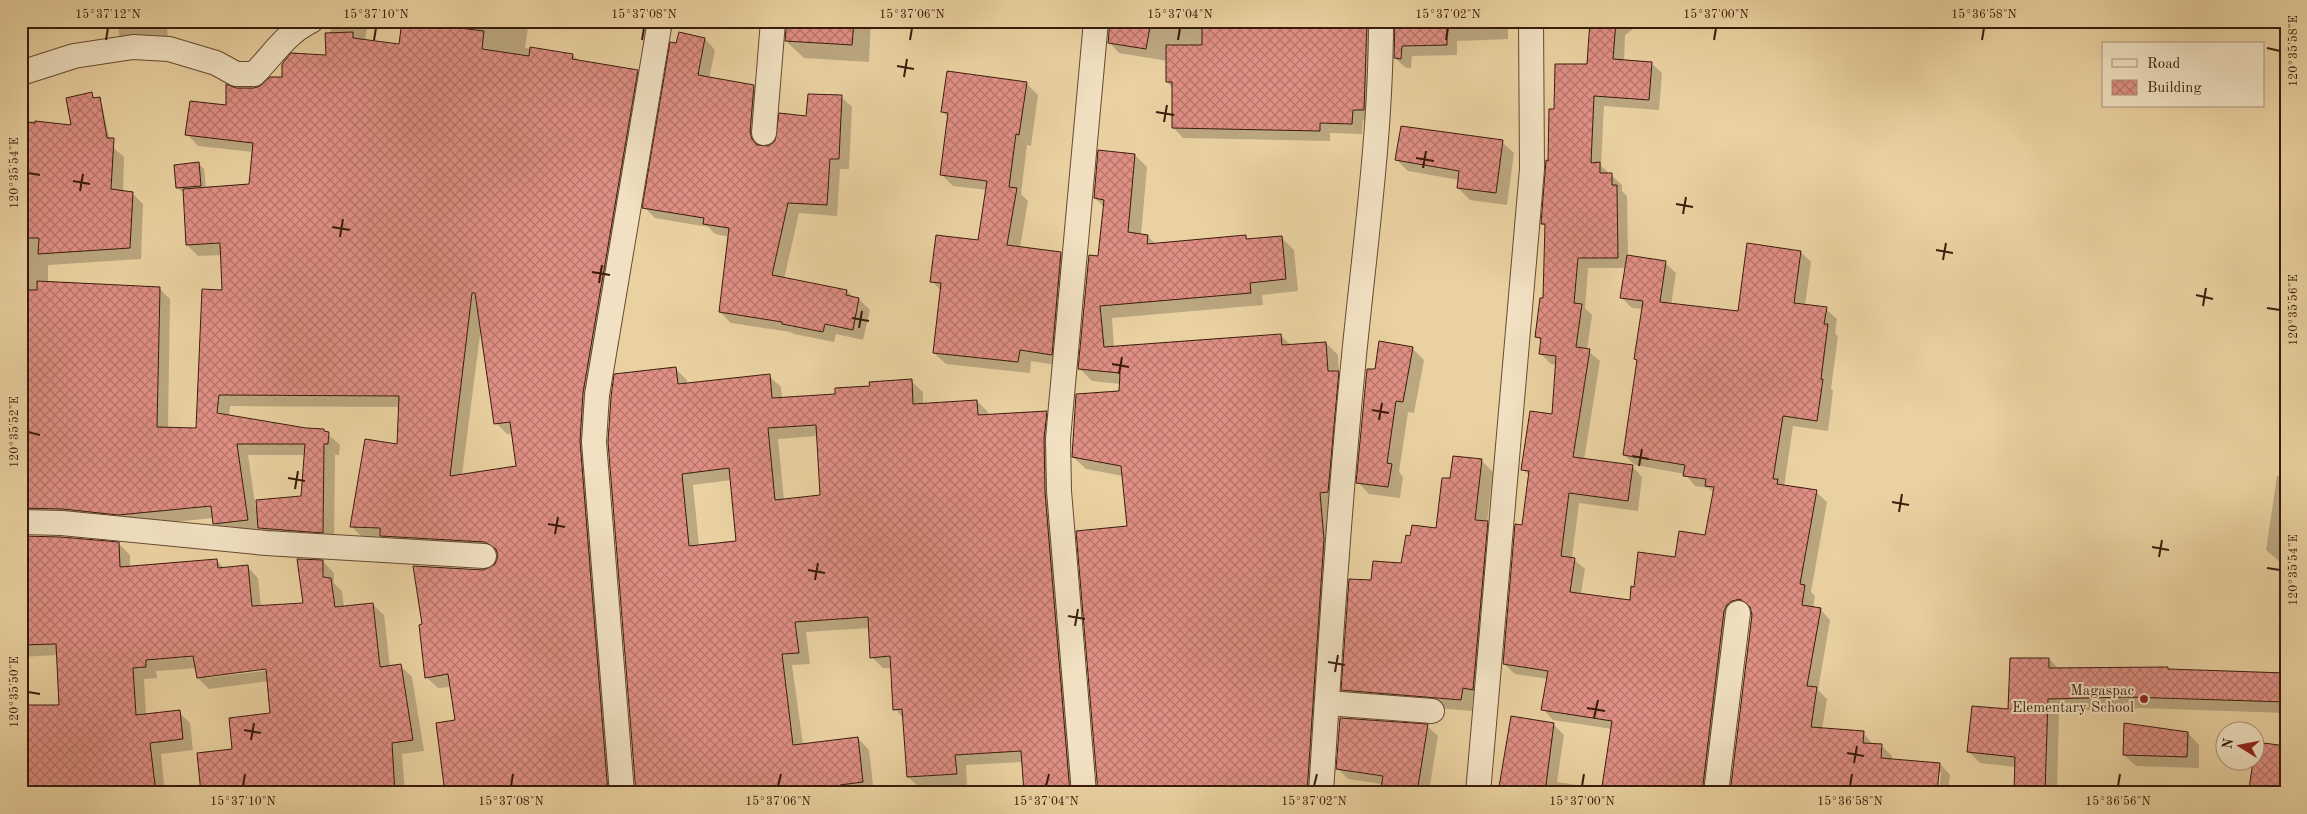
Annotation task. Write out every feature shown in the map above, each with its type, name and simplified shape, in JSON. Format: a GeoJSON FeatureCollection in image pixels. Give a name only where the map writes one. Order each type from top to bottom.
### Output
{"type":"FeatureCollection","features":[{"type":"Feature","properties":{"kind":"street"},"geometry":{"type":"LineString","coordinates":[[21,73],[74,56],[133,47],[169,49],[216,63],[236,74],[254,74],[270,58],[286,37],[311,21]]}},
{"type":"Feature","properties":{"kind":"street"},"geometry":{"type":"LineString","coordinates":[[622,793],[594,442],[597,395],[660,21]]}},
{"type":"Feature","properties":{"kind":"street"},"geometry":{"type":"LineString","coordinates":[[764,133],[773,21]]}},
{"type":"Feature","properties":{"kind":"street"},"geometry":{"type":"LineString","coordinates":[[1084,793],[1059,491],[1058,439],[1096,21]]}},
{"type":"Feature","properties":{"kind":"street"},"geometry":{"type":"LineString","coordinates":[[1321,793],[1338,531],[1353,366],[1374,180],[1381,21]]}},
{"type":"Feature","properties":{"kind":"street"},"geometry":{"type":"LineString","coordinates":[[1478,793],[1532,169],[1531,21]]}},
{"type":"Feature","properties":{"kind":"street"},"geometry":{"type":"LineString","coordinates":[[21,522],[62,523],[266,543],[484,556]]}},
{"type":"Feature","properties":{"kind":"street"},"geometry":{"type":"LineString","coordinates":[[1716,793],[1738,613]]}},
{"type":"Feature","properties":{"kind":"street"},"geometry":{"type":"LineString","coordinates":[[1327,703],[1432,711]]}},
{"type":"Feature","properties":{"kind":"building"},"geometry":{"type":"Polygon","coordinates":[[[402,21],[484,31],[482,49],[529,56],[530,47],[573,54],[572,59],[638,70],[583,393],[580,441],[608,793],[445,793],[436,723],[455,720],[448,674],[425,678],[419,625],[422,624],[413,566],[484,570],[495,564],[498,556],[496,549],[485,542],[380,536],[380,528],[350,527],[365,439],[397,444],[399,396],[219,395],[217,413],[306,428],[324,429],[324,431],[329,432],[328,444],[324,444],[323,533],[258,528],[256,500],[301,496],[305,444],[237,444],[248,520],[213,524],[211,506],[118,515],[63,509],[21,508],[21,290],[37,290],[37,281],[160,287],[157,427],[196,428],[202,289],[222,290],[220,243],[186,245],[183,189],[249,184],[253,143],[185,135],[190,101],[226,105],[226,84],[236,88],[254,88],[260,86],[270,77],[282,77],[282,64],[291,53],[326,55],[325,33],[353,32],[353,38],[399,44],[402,21]],[[472,293],[450,476],[516,466],[510,422],[494,424],[475,293],[472,293]]]}},
{"type":"Feature","properties":{"kind":"building"},"geometry":{"type":"Polygon","coordinates":[[[787,21],[854,21],[852,45],[785,41],[787,21]]]}},
{"type":"Feature","properties":{"kind":"building"},"geometry":{"type":"Polygon","coordinates":[[[1110,21],[1151,21],[1146,49],[1108,43],[1110,21]]]}},
{"type":"Feature","properties":{"kind":"building"},"geometry":{"type":"Polygon","coordinates":[[[1202,21],[1367,21],[1364,110],[1353,110],[1352,124],[1320,123],[1320,131],[1172,128],[1172,82],[1166,82],[1166,45],[1202,45],[1202,21]]]}},
{"type":"Feature","properties":{"kind":"building"},"geometry":{"type":"Polygon","coordinates":[[[1395,21],[1447,21],[1447,45],[1402,46],[1401,59],[1394,58],[1395,21]]]}},
{"type":"Feature","properties":{"kind":"building"},"geometry":{"type":"Polygon","coordinates":[[[1590,21],[1616,21],[1613,59],[1652,62],[1649,100],[1594,96],[1591,163],[1600,162],[1600,173],[1612,173],[1612,185],[1617,185],[1618,258],[1578,258],[1574,303],[1582,304],[1576,347],[1590,349],[1573,457],[1633,465],[1628,501],[1569,493],[1561,556],[1575,558],[1570,592],[1630,600],[1631,586],[1634,587],[1638,552],[1675,557],[1679,531],[1705,535],[1714,487],[1705,486],[1706,479],[1683,476],[1685,465],[1623,455],[1637,360],[1634,359],[1643,301],[1620,298],[1627,255],[1666,261],[1660,302],[1738,311],[1747,243],[1801,251],[1794,303],[1827,307],[1824,324],[1828,324],[1821,379],[1823,379],[1817,421],[1783,416],[1773,479],[1778,479],[1777,484],[1817,490],[1800,584],[1805,585],[1802,605],[1821,608],[1807,686],[1817,687],[1811,727],[1864,731],[1863,743],[1882,744],[1881,758],[1940,763],[1937,793],[1730,793],[1752,615],[1750,607],[1740,599],[1732,601],[1724,611],[1702,793],[1601,793],[1612,721],[1541,710],[1548,671],[1503,664],[1515,524],[1522,525],[1529,471],[1521,470],[1530,411],[1552,414],[1556,356],[1539,354],[1541,338],[1535,337],[1540,298],[1543,298],[1545,224],[1541,224],[1546,160],[1548,161],[1549,109],[1554,109],[1555,64],[1587,64],[1590,21]]]}},
{"type":"Feature","properties":{"kind":"building"},"geometry":{"type":"Polygon","coordinates":[[[679,32],[705,38],[698,75],[754,85],[750,132],[752,139],[757,145],[769,146],[775,141],[779,113],[806,116],[808,94],[842,95],[839,159],[830,159],[827,205],[788,203],[772,275],[847,290],[846,295],[859,298],[853,330],[825,324],[823,332],[782,324],[782,322],[719,312],[729,228],[703,224],[704,218],[642,208],[670,42],[676,43],[679,32]]]}},
{"type":"Feature","properties":{"kind":"building"},"geometry":{"type":"Polygon","coordinates":[[[947,71],[1027,82],[1019,135],[1016,134],[1009,187],[1017,188],[1007,245],[1061,252],[1052,355],[1020,350],[1018,362],[933,353],[941,283],[930,282],[936,235],[978,240],[987,181],[940,175],[948,113],[941,112],[947,71]]]}},
{"type":"Feature","properties":{"kind":"building"},"geometry":{"type":"Polygon","coordinates":[[[92,92],[93,98],[100,97],[107,138],[114,138],[111,189],[133,192],[130,248],[38,254],[39,238],[21,238],[21,122],[35,123],[35,121],[71,125],[66,98],[92,92]]]}},
{"type":"Feature","properties":{"kind":"building"},"geometry":{"type":"Polygon","coordinates":[[[1401,126],[1503,140],[1496,193],[1457,188],[1459,171],[1395,160],[1401,126]]]}},
{"type":"Feature","properties":{"kind":"building"},"geometry":{"type":"Polygon","coordinates":[[[1098,150],[1135,154],[1128,232],[1148,235],[1147,244],[1246,235],[1246,239],[1282,236],[1286,279],[1250,283],[1251,293],[1100,306],[1104,347],[1281,334],[1282,345],[1326,342],[1328,371],[1339,371],[1328,492],[1320,493],[1324,539],[1307,793],[1098,793],[1076,531],[1127,526],[1121,466],[1072,457],[1076,394],[1119,391],[1120,373],[1078,369],[1089,255],[1098,256],[1104,200],[1094,198],[1098,150]]]}},
{"type":"Feature","properties":{"kind":"building"},"geometry":{"type":"Polygon","coordinates":[[[199,162],[201,186],[176,188],[174,165],[199,162]]]}},
{"type":"Feature","properties":{"kind":"building"},"geometry":{"type":"Polygon","coordinates":[[[1379,341],[1413,347],[1403,402],[1396,401],[1387,463],[1392,464],[1388,487],[1356,483],[1367,369],[1375,369],[1379,341]]]}},
{"type":"Feature","properties":{"kind":"building"},"geometry":{"type":"Polygon","coordinates":[[[676,367],[678,384],[770,374],[772,398],[835,394],[835,388],[870,386],[869,382],[912,379],[913,404],[977,400],[978,415],[1047,411],[1044,439],[1045,492],[1070,793],[1024,793],[1021,751],[955,755],[957,774],[907,777],[902,709],[893,710],[890,656],[870,658],[868,617],[795,622],[799,653],[782,654],[793,745],[858,737],[863,782],[840,785],[841,793],[636,793],[608,442],[614,374],[676,367]],[[816,425],[768,428],[775,500],[820,495],[816,425]],[[729,468],[682,474],[689,546],[736,541],[729,468]]]}},
{"type":"Feature","properties":{"kind":"building"},"geometry":{"type":"Polygon","coordinates":[[[1453,456],[1482,459],[1475,520],[1488,521],[1473,690],[1463,688],[1461,700],[1341,690],[1349,579],[1371,580],[1373,561],[1401,563],[1406,535],[1410,536],[1412,525],[1436,528],[1442,478],[1450,478],[1453,456]]]}},
{"type":"Feature","properties":{"kind":"building"},"geometry":{"type":"Polygon","coordinates":[[[21,536],[119,542],[120,567],[217,559],[218,568],[248,565],[252,606],[303,603],[297,559],[323,560],[323,577],[331,578],[335,607],[373,603],[380,667],[401,664],[413,740],[392,743],[395,793],[201,793],[197,753],[232,749],[229,718],[270,713],[266,669],[197,678],[193,656],[146,660],[146,667],[133,668],[136,715],[180,710],[183,739],[150,743],[156,793],[21,793],[21,705],[59,705],[56,644],[21,645],[21,536]]]}},
{"type":"Feature","properties":{"kind":"building"},"geometry":{"type":"Polygon","coordinates":[[[2010,658],[2049,658],[2049,668],[2168,667],[2168,669],[2286,673],[2286,702],[2128,697],[2048,699],[2045,793],[2014,793],[2015,757],[1967,752],[1972,706],[2008,709],[2010,658]]]}},
{"type":"Feature","properties":{"kind":"building"},"geometry":{"type":"Polygon","coordinates":[[[1511,716],[1554,723],[1545,793],[1498,793],[1511,716]]]}},
{"type":"Feature","properties":{"kind":"building"},"geometry":{"type":"Polygon","coordinates":[[[1340,718],[1428,724],[1417,793],[1380,793],[1383,776],[1336,769],[1340,718]]]}},
{"type":"Feature","properties":{"kind":"building"},"geometry":{"type":"Polygon","coordinates":[[[2124,723],[2188,732],[2187,757],[2123,755],[2124,723]]]}},
{"type":"Feature","properties":{"kind":"building"},"geometry":{"type":"Polygon","coordinates":[[[2264,743],[2286,746],[2286,793],[2249,788],[2251,772],[2264,772],[2264,743]]]}},
{"type":"Feature","properties":{"kind":"place","name":"Magaspac Elementary School"},"geometry":{"type":"Point","coordinates":[2144,699]}}]}
